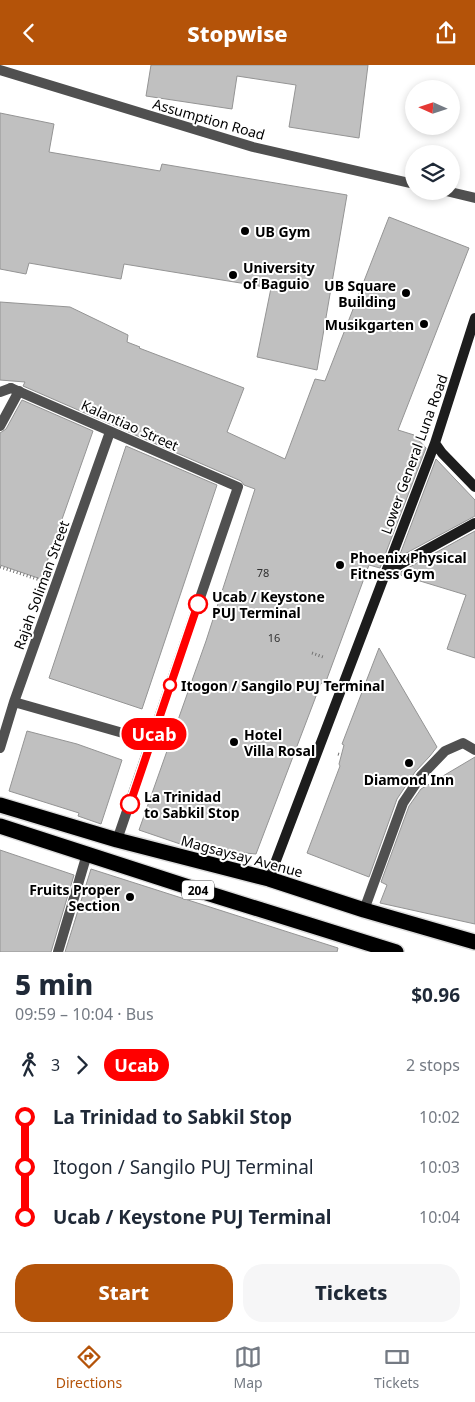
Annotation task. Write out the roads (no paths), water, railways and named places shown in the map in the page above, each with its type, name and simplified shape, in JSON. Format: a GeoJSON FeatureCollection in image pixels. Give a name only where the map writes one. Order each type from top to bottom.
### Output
{"type":"FeatureCollection","features":[{"type":"Feature","properties":{"kind":"highway","name":"Magsaysay Avenue"},"geometry":{"type":"LineString","coordinates":[[0,805],[117,840],[269,879],[364,910],[475,942]]}},
{"type":"Feature","properties":{"kind":"highway","name":"204"},"geometry":{"type":"LineString","coordinates":[[0,825],[396,952]]}},
{"type":"Feature","properties":{"kind":"main road","name":"Lower General Luna Road"},"geometry":{"type":"LineString","coordinates":[[269,879],[435,443],[475,319]]}},
{"type":"Feature","properties":{"kind":"main road"},"geometry":{"type":"LineString","coordinates":[[435,443],[442,453],[475,487]]}},
{"type":"Feature","properties":{"kind":"main road"},"geometry":{"type":"LineString","coordinates":[[386,572],[475,523]]}},
{"type":"Feature","properties":{"kind":"street","name":"Assumption Road"},"geometry":{"type":"LineString","coordinates":[[0,70],[254,147],[405,182]]}},
{"type":"Feature","properties":{"kind":"street"},"geometry":{"type":"LineString","coordinates":[[460,194],[475,198]]}},
{"type":"Feature","properties":{"kind":"street"},"geometry":{"type":"LineString","coordinates":[[0,392],[15,389]]}},
{"type":"Feature","properties":{"kind":"street"},"geometry":{"type":"LineString","coordinates":[[0,426],[15,389]]}},
{"type":"Feature","properties":{"kind":"street","name":"Kalantiao Street"},"geometry":{"type":"LineString","coordinates":[[15,389],[238,487],[151,741]]}},
{"type":"Feature","properties":{"kind":"street","name":"Rajah Soliman Street"},"geometry":{"type":"LineString","coordinates":[[0,748],[14,702],[110,432]]}},
{"type":"Feature","properties":{"kind":"street"},"geometry":{"type":"LineString","coordinates":[[14,702],[151,741],[117,840]]}},
{"type":"Feature","properties":{"kind":"street"},"geometry":{"type":"LineString","coordinates":[[364,910],[403,803],[421,777],[445,751],[464,743],[475,750]]}},
{"type":"Feature","properties":{"kind":"street"},"geometry":{"type":"LineString","coordinates":[[58,952],[87,854]]}},
{"type":"Feature","properties":{"kind":"place","name":"UB Gym"},"geometry":{"type":"Point","coordinates":[245,231]}},
{"type":"Feature","properties":{"kind":"place","name":"University of Baguio"},"geometry":{"type":"Point","coordinates":[233,275]}},
{"type":"Feature","properties":{"kind":"place","name":"UB Square Building"},"geometry":{"type":"Point","coordinates":[406,293]}},
{"type":"Feature","properties":{"kind":"place","name":"Musikgarten"},"geometry":{"type":"Point","coordinates":[424,324]}},
{"type":"Feature","properties":{"kind":"place","name":"Phoenix Physical Fitness Gym"},"geometry":{"type":"Point","coordinates":[340,565]}},
{"type":"Feature","properties":{"kind":"place","name":"Ucab / Keystone PUJ Terminal"},"geometry":{"type":"Point","coordinates":[198,604]}},
{"type":"Feature","properties":{"kind":"place","name":"Itogon / Sangilo PUJ Terminal"},"geometry":{"type":"Point","coordinates":[170,685]}},
{"type":"Feature","properties":{"kind":"place","name":"Hotel Villa Rosal"},"geometry":{"type":"Point","coordinates":[234,742]}},
{"type":"Feature","properties":{"kind":"place","name":"Diamond Inn"},"geometry":{"type":"Point","coordinates":[409,763]}},
{"type":"Feature","properties":{"kind":"place","name":"La Trinidad to Sabkil Stop"},"geometry":{"type":"Point","coordinates":[130,804]}},
{"type":"Feature","properties":{"kind":"place","name":"Fruits Proper Section"},"geometry":{"type":"Point","coordinates":[130,897]}}]}
